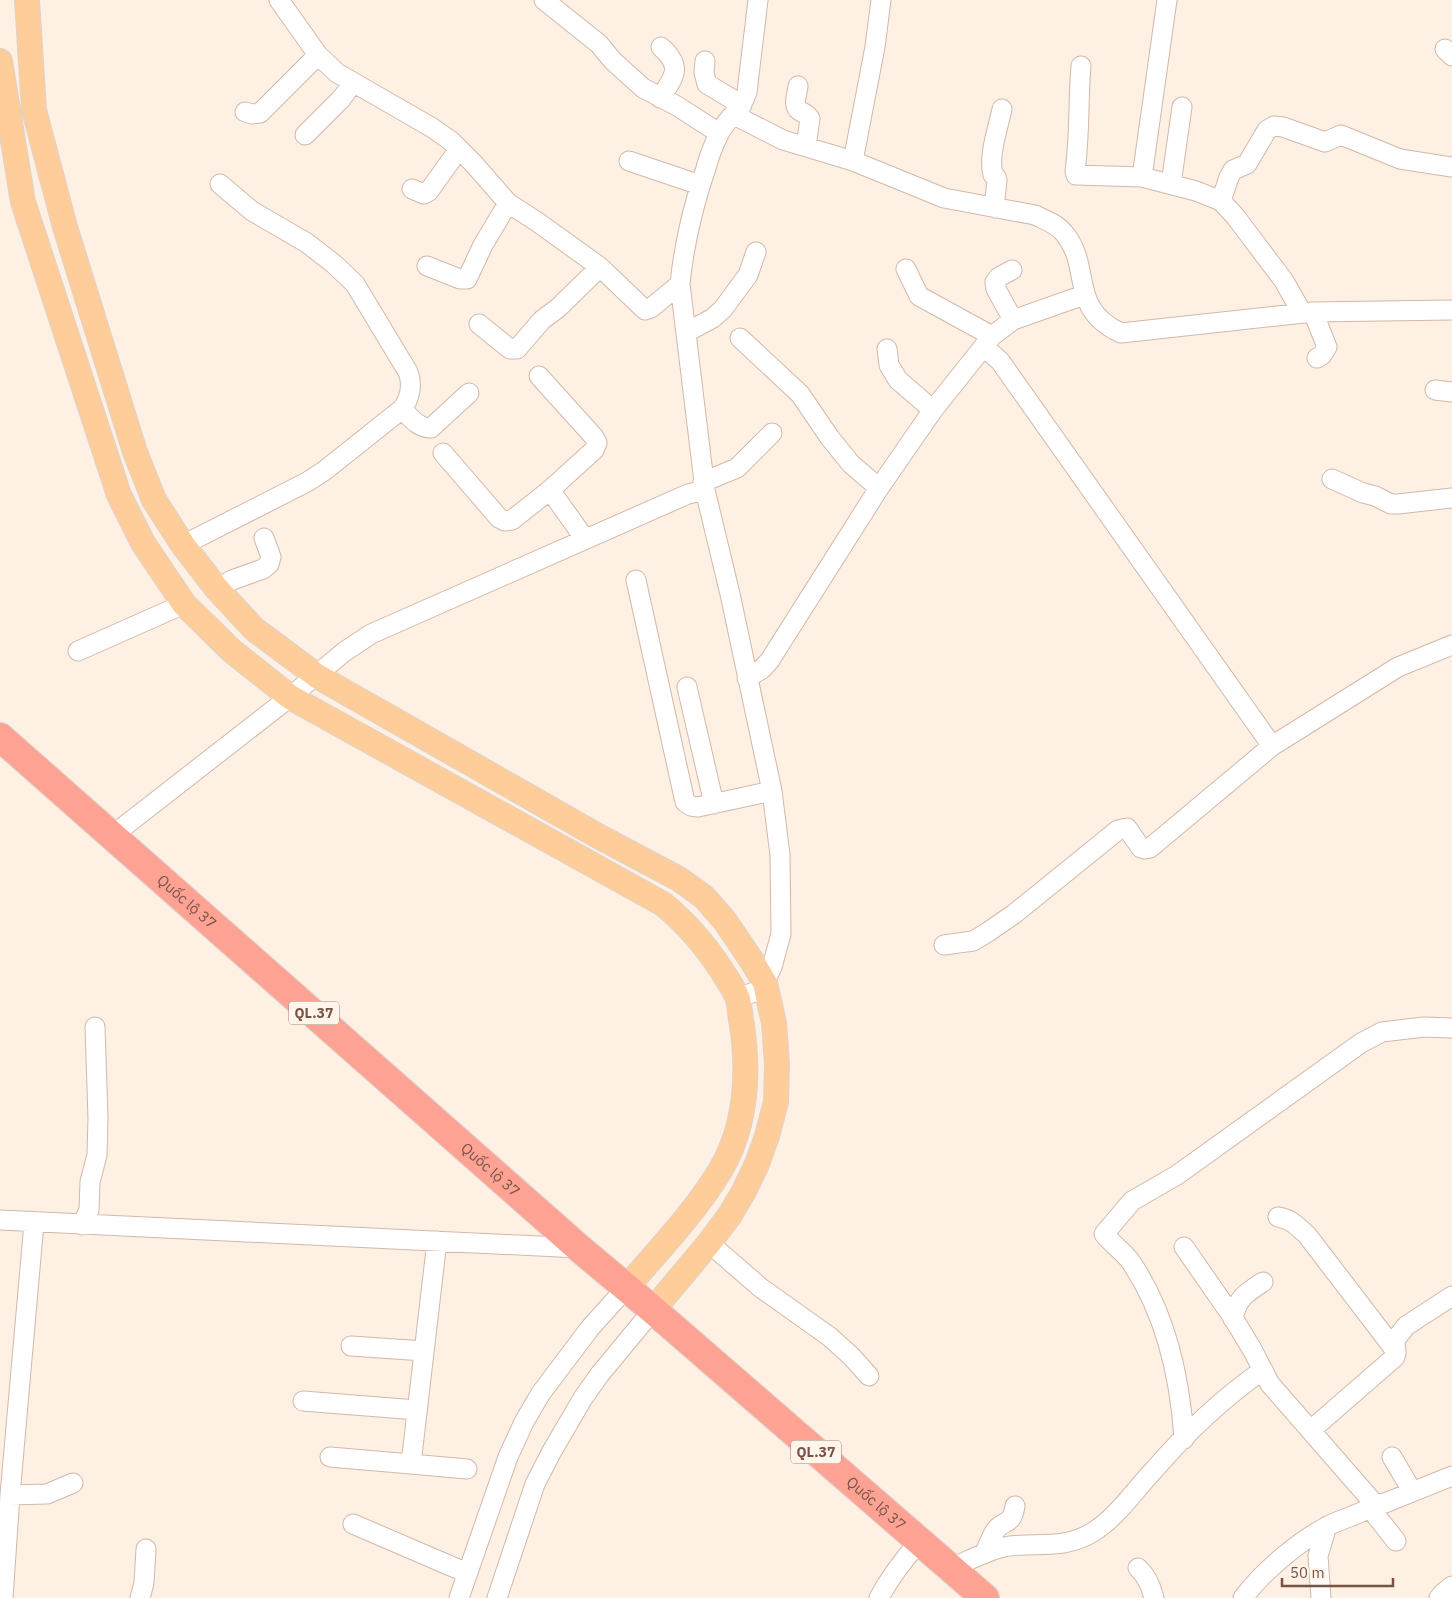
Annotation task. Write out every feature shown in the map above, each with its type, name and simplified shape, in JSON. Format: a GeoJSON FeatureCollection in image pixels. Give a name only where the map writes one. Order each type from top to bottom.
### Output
{"type":"FeatureCollection","features":[{"type":"Feature","properties":{"kind":"highway","name":"Quốc lộ 37"},"geometry":{"type":"LineString","coordinates":[[0,737],[579,1248],[985,1598]]}},
{"type":"Feature","properties":{"kind":"main road"},"geometry":{"type":"LineString","coordinates":[[27,0],[34,110],[65,226],[135,452],[154,500],[183,544],[217,589],[254,629],[317,676],[598,836],[679,879],[704,897],[725,921],[752,961],[744,1085],[740,1122],[732,1147],[721,1169],[673,1234],[639,1298]]}},
{"type":"Feature","properties":{"kind":"main road"},"geometry":{"type":"LineString","coordinates":[[0,62],[23,202],[119,495],[143,542],[184,604],[232,651],[290,697],[663,904],[684,921],[718,964],[750,992],[774,1023],[777,1064],[776,1102],[768,1136],[744,1192],[709,1244],[639,1298]]}},
{"type":"Feature","properties":{"kind":"street"},"geometry":{"type":"LineString","coordinates":[[279,0],[318,55],[337,73],[431,128],[459,149],[508,204],[552,232],[600,267],[646,310],[652,308],[680,284]]}},
{"type":"Feature","properties":{"kind":"street"},"geometry":{"type":"LineString","coordinates":[[544,0],[599,44],[613,61],[643,88],[719,133]]}},
{"type":"Feature","properties":{"kind":"street"},"geometry":{"type":"LineString","coordinates":[[750,992],[772,967],[782,934],[780,855],[772,791],[730,594],[704,486],[680,284],[684,250],[700,185],[719,133],[738,110],[748,92],[758,0]]}},
{"type":"Feature","properties":{"kind":"street"},"geometry":{"type":"LineString","coordinates":[[853,161],[881,0]]}},
{"type":"Feature","properties":{"kind":"street"},"geometry":{"type":"LineString","coordinates":[[1142,177],[1167,0]]}},
{"type":"Feature","properties":{"kind":"street"},"geometry":{"type":"LineString","coordinates":[[660,98],[674,78],[675,71],[671,56],[661,47]]}},
{"type":"Feature","properties":{"kind":"street"},"geometry":{"type":"LineString","coordinates":[[245,112],[252,114],[260,113],[318,55]]}},
{"type":"Feature","properties":{"kind":"street"},"geometry":{"type":"LineString","coordinates":[[706,61],[704,73],[707,84],[770,135],[853,161],[944,198],[1035,215],[1058,227],[1071,244],[1078,262],[1084,295],[1092,309],[1108,327],[1121,333],[1307,312],[1452,310]]}},
{"type":"Feature","properties":{"kind":"street"},"geometry":{"type":"LineString","coordinates":[[1081,66],[1078,96],[1076,175],[1142,177],[1171,184],[1221,201],[1307,312],[1327,347],[1326,351],[1317,358]]}},
{"type":"Feature","properties":{"kind":"street"},"geometry":{"type":"LineString","coordinates":[[305,135],[353,83]]}},
{"type":"Feature","properties":{"kind":"street"},"geometry":{"type":"LineString","coordinates":[[798,86],[797,109],[809,116],[810,119],[806,146]]}},
{"type":"Feature","properties":{"kind":"street"},"geometry":{"type":"LineString","coordinates":[[1171,184],[1182,107]]}},
{"type":"Feature","properties":{"kind":"street"},"geometry":{"type":"LineString","coordinates":[[994,208],[997,180],[993,175],[992,167],[994,145],[1002,109]]}},
{"type":"Feature","properties":{"kind":"street"},"geometry":{"type":"LineString","coordinates":[[1221,201],[1229,176],[1233,170],[1247,164],[1267,130],[1274,126],[1325,142],[1341,135],[1400,159],[1452,167]]}},
{"type":"Feature","properties":{"kind":"street"},"geometry":{"type":"LineString","coordinates":[[412,189],[424,194],[429,192],[459,149]]}},
{"type":"Feature","properties":{"kind":"street"},"geometry":{"type":"LineString","coordinates":[[629,161],[700,185]]}},
{"type":"Feature","properties":{"kind":"street"},"geometry":{"type":"LineString","coordinates":[[183,544],[307,482],[324,471],[402,409],[407,403],[411,379],[355,284],[334,264],[307,243],[252,211],[220,184]]}},
{"type":"Feature","properties":{"kind":"street"},"geometry":{"type":"LineString","coordinates":[[427,266],[460,280],[467,279],[483,245],[508,204]]}},
{"type":"Feature","properties":{"kind":"street"},"geometry":{"type":"LineString","coordinates":[[687,332],[713,318],[723,309],[748,275],[756,252]]}},
{"type":"Feature","properties":{"kind":"street"},"geometry":{"type":"LineString","coordinates":[[479,324],[510,349],[517,349],[542,320],[558,308],[600,267]]}},
{"type":"Feature","properties":{"kind":"street"},"geometry":{"type":"LineString","coordinates":[[906,269],[919,296],[988,342],[1272,746]]}},
{"type":"Feature","properties":{"kind":"street"},"geometry":{"type":"LineString","coordinates":[[1012,270],[999,277],[995,282],[996,289],[1013,320]]}},
{"type":"Feature","properties":{"kind":"street"},"geometry":{"type":"LineString","coordinates":[[747,678],[762,669],[770,660],[879,488],[933,410],[988,342],[1013,320],[1084,295]]}},
{"type":"Feature","properties":{"kind":"street"},"geometry":{"type":"LineString","coordinates":[[740,338],[800,394],[830,438],[851,464],[879,488]]}},
{"type":"Feature","properties":{"kind":"street"},"geometry":{"type":"LineString","coordinates":[[887,349],[890,365],[898,380],[933,410]]}},
{"type":"Feature","properties":{"kind":"street"},"geometry":{"type":"LineString","coordinates":[[443,453],[499,518],[505,522],[512,520],[550,490],[594,450],[597,443],[594,437],[539,376]]}},
{"type":"Feature","properties":{"kind":"street"},"geometry":{"type":"LineString","coordinates":[[402,409],[418,425],[424,428],[431,428],[469,393]]}},
{"type":"Feature","properties":{"kind":"street"},"geometry":{"type":"LineString","coordinates":[[113,835],[317,676],[344,652],[371,634],[704,486],[737,468],[772,433]]}},
{"type":"Feature","properties":{"kind":"street"},"geometry":{"type":"LineString","coordinates":[[1332,479],[1391,504],[1452,498]]}},
{"type":"Feature","properties":{"kind":"street"},"geometry":{"type":"LineString","coordinates":[[550,490],[585,539]]}},
{"type":"Feature","properties":{"kind":"street"},"geometry":{"type":"LineString","coordinates":[[217,589],[232,580],[269,564],[272,557],[264,538]]}},
{"type":"Feature","properties":{"kind":"street"},"geometry":{"type":"LineString","coordinates":[[636,580],[686,802],[691,806],[698,807],[772,791]]}},
{"type":"Feature","properties":{"kind":"street"},"geometry":{"type":"LineString","coordinates":[[78,651],[184,604]]}},
{"type":"Feature","properties":{"kind":"street"},"geometry":{"type":"LineString","coordinates":[[944,945],[973,941],[988,932],[1014,914],[1118,830],[1128,828],[1142,848],[1145,850],[1150,848],[1272,746],[1398,667],[1452,646]]}},
{"type":"Feature","properties":{"kind":"street"},"geometry":{"type":"LineString","coordinates":[[687,687],[714,804]]}},
{"type":"Feature","properties":{"kind":"street"},"geometry":{"type":"LineString","coordinates":[[82,1225],[89,1210],[90,1182],[97,1155],[98,1118],[95,1027]]}},
{"type":"Feature","properties":{"kind":"street"},"geometry":{"type":"LineString","coordinates":[[1184,1439],[1177,1375],[1159,1316],[1130,1260],[1104,1234],[1132,1201],[1177,1175],[1361,1043],[1382,1032],[1424,1027],[1452,1028]]}},
{"type":"Feature","properties":{"kind":"street"},"geometry":{"type":"LineString","coordinates":[[1278,1217],[1287,1218],[1307,1235],[1395,1350]]}},
{"type":"Feature","properties":{"kind":"street"},"geometry":{"type":"LineString","coordinates":[[0,1220],[579,1248]]}},
{"type":"Feature","properties":{"kind":"street"},"geometry":{"type":"LineString","coordinates":[[3,1598],[7,1488],[34,1223]]}},
{"type":"Feature","properties":{"kind":"street"},"geometry":{"type":"LineString","coordinates":[[411,1464],[437,1241]]}},
{"type":"Feature","properties":{"kind":"street"},"geometry":{"type":"LineString","coordinates":[[709,1244],[761,1288],[830,1337],[851,1356],[868,1376]]}},
{"type":"Feature","properties":{"kind":"street"},"geometry":{"type":"LineString","coordinates":[[1184,1247],[1233,1319],[1264,1370],[1270,1384],[1369,1498],[1396,1541]]}},
{"type":"Feature","properties":{"kind":"street"},"geometry":{"type":"LineString","coordinates":[[1233,1319],[1241,1298],[1263,1282]]}},
{"type":"Feature","properties":{"kind":"street"},"geometry":{"type":"LineString","coordinates":[[1311,1430],[1395,1358],[1395,1340],[1406,1326],[1452,1296]]}},
{"type":"Feature","properties":{"kind":"street"},"geometry":{"type":"LineString","coordinates":[[459,1598],[508,1457],[524,1422],[541,1393],[590,1328],[639,1298]]}},
{"type":"Feature","properties":{"kind":"street"},"geometry":{"type":"LineString","coordinates":[[497,1598],[536,1484],[552,1451],[583,1398],[625,1342],[639,1298]]}},
{"type":"Feature","properties":{"kind":"street"},"geometry":{"type":"LineString","coordinates":[[351,1346],[424,1351]]}},
{"type":"Feature","properties":{"kind":"street"},"geometry":{"type":"LineString","coordinates":[[951,1568],[984,1554],[1012,1546],[1054,1545],[1091,1534],[1122,1506],[1154,1468],[1184,1439],[1238,1389],[1264,1370]]}},
{"type":"Feature","properties":{"kind":"street"},"geometry":{"type":"LineString","coordinates":[[302,1401],[417,1410]]}},
{"type":"Feature","properties":{"kind":"street"},"geometry":{"type":"LineString","coordinates":[[330,1457],[467,1468]]}},
{"type":"Feature","properties":{"kind":"street"},"geometry":{"type":"LineString","coordinates":[[1392,1457],[1412,1491]]}},
{"type":"Feature","properties":{"kind":"street"},"geometry":{"type":"LineString","coordinates":[[1243,1598],[1249,1589],[1274,1564],[1327,1526],[1452,1476]]}},
{"type":"Feature","properties":{"kind":"street"},"geometry":{"type":"LineString","coordinates":[[7,1488],[47,1494],[73,1484]]}},
{"type":"Feature","properties":{"kind":"street"},"geometry":{"type":"LineString","coordinates":[[984,1554],[996,1529],[1009,1521],[1015,1506]]}},
{"type":"Feature","properties":{"kind":"street"},"geometry":{"type":"LineString","coordinates":[[353,1524],[467,1573]]}},
{"type":"Feature","properties":{"kind":"street"},"geometry":{"type":"LineString","coordinates":[[1321,1598],[1318,1556],[1327,1526]]}},
{"type":"Feature","properties":{"kind":"street"},"geometry":{"type":"LineString","coordinates":[[879,1598],[885,1585],[920,1541]]}},
{"type":"Feature","properties":{"kind":"street"},"geometry":{"type":"LineString","coordinates":[[140,1598],[144,1583],[146,1549]]}},
{"type":"Feature","properties":{"kind":"street"},"geometry":{"type":"LineString","coordinates":[[1138,1568],[1144,1573],[1151,1586],[1154,1598]]}},
{"type":"Feature","properties":{"kind":"street"},"geometry":{"type":"LineString","coordinates":[[1438,1598],[1452,1586]]}}]}
